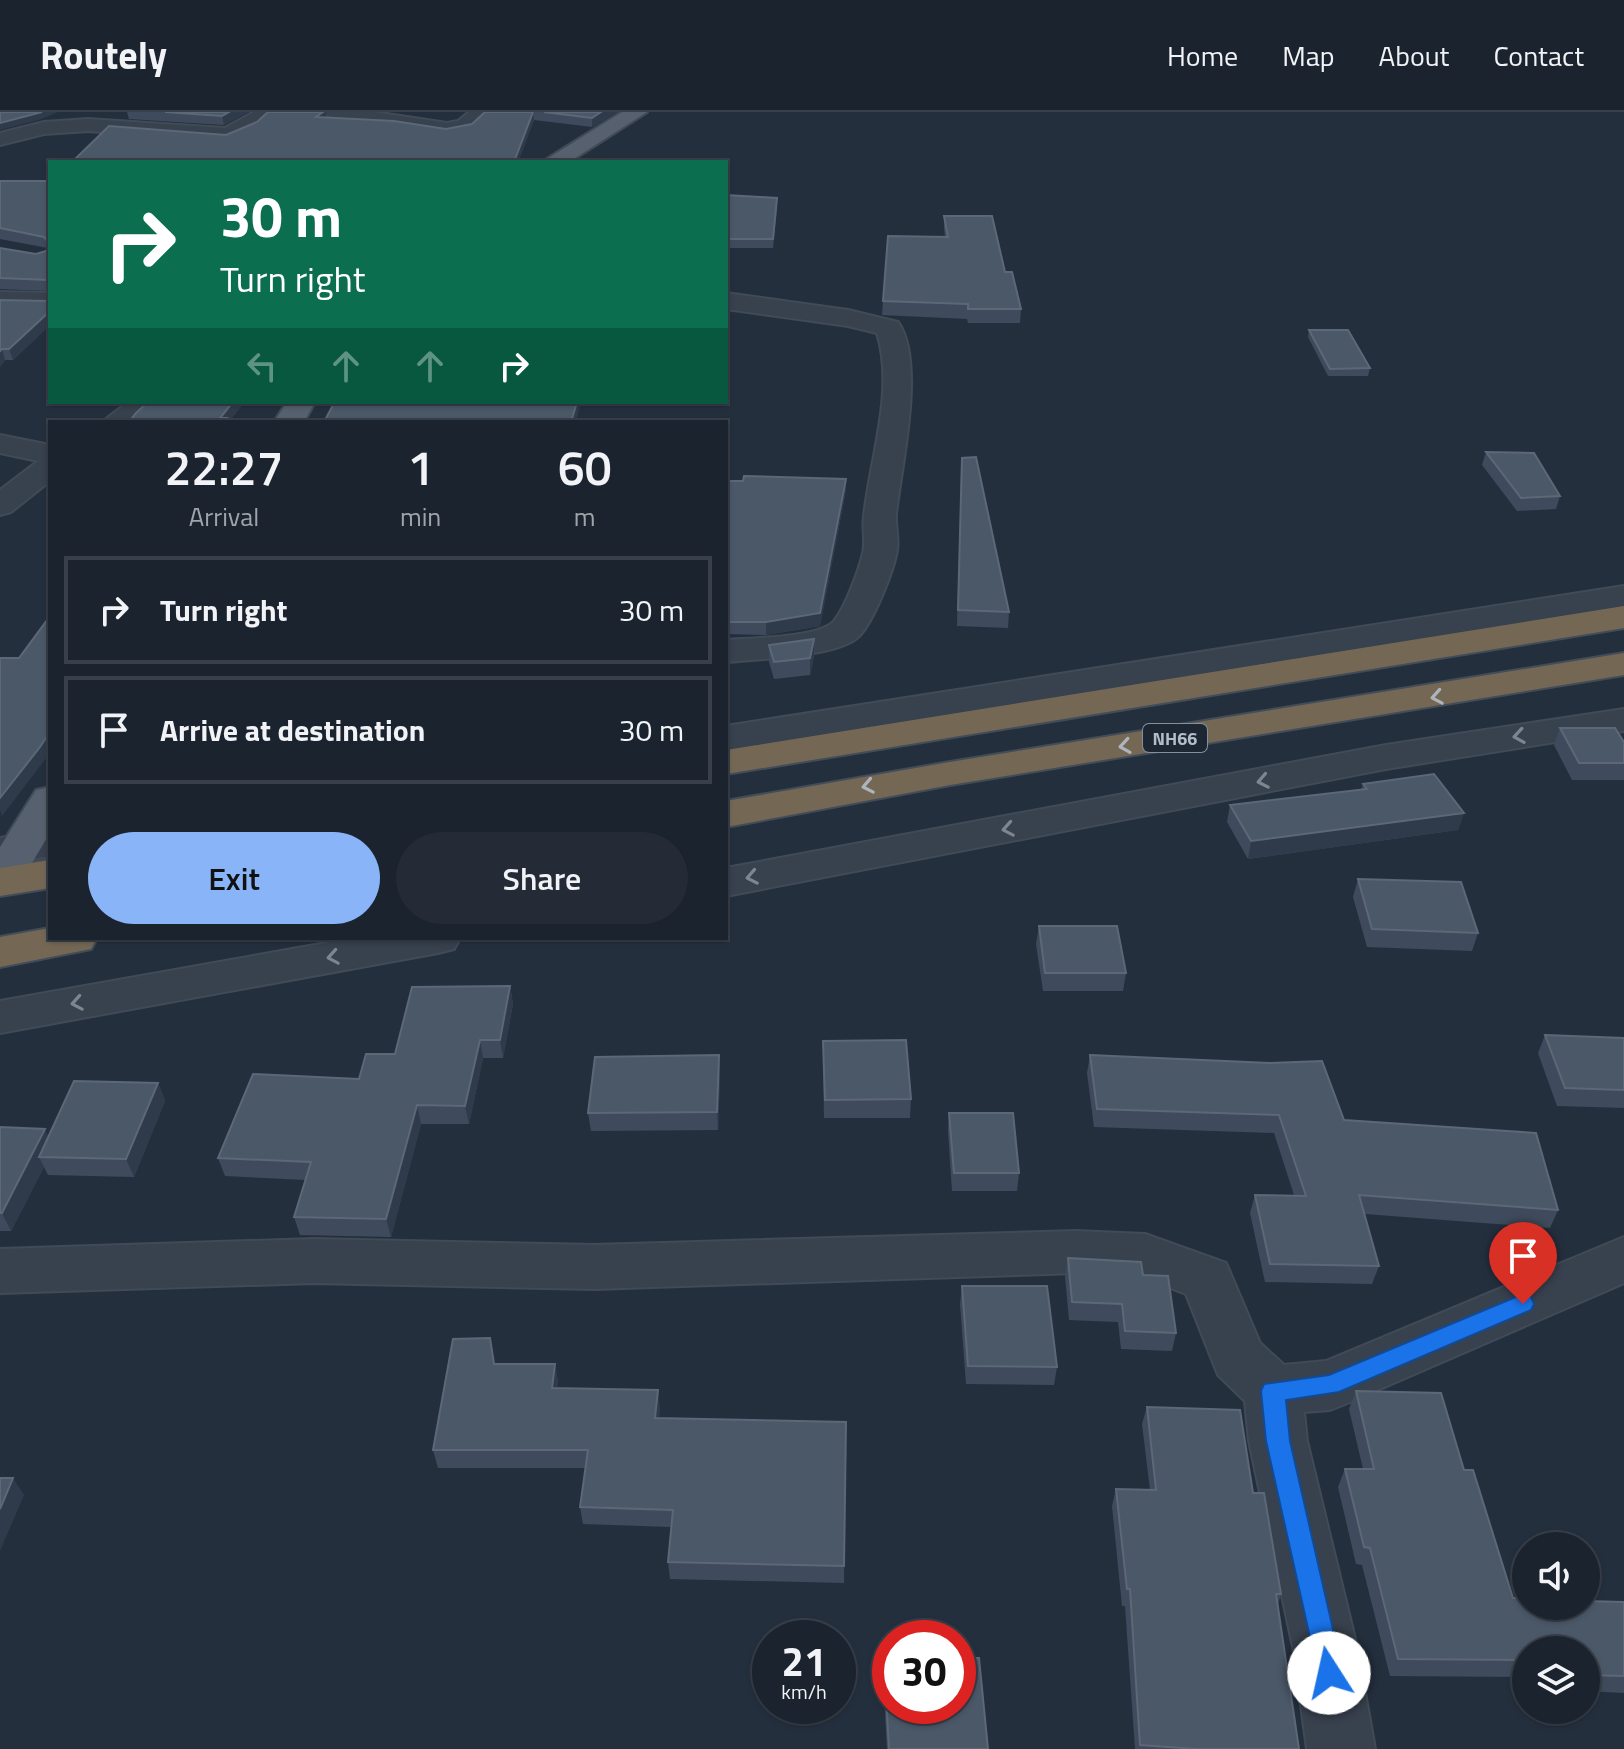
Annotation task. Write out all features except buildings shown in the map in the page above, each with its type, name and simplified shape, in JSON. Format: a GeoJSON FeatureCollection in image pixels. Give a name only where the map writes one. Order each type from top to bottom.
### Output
{"type":"FeatureCollection","features":[{"type":"Feature","properties":{"kind":"highway"},"geometry":{"type":"LineString","coordinates":[[728,762],[1624,617]]}},
{"type":"Feature","properties":{"kind":"highway","name":"NH66"},"geometry":{"type":"LineString","coordinates":[[728,814],[881,784],[1391,705],[1624,664]]}},
{"type":"Feature","properties":{"kind":"highway"},"geometry":{"type":"LineString","coordinates":[[0,952],[64,940]]}},
{"type":"Feature","properties":{"kind":"main road"},"geometry":{"type":"LineString","coordinates":[[556,160],[636,112]]}},
{"type":"Feature","properties":{"kind":"street"},"geometry":{"type":"LineString","coordinates":[[0,139],[44,128],[88,125],[228,135],[251,125],[267,112]]}},
{"type":"Feature","properties":{"kind":"street"},"geometry":{"type":"LineString","coordinates":[[332,112],[447,129],[464,127],[482,112]]}},
{"type":"Feature","properties":{"kind":"street"},"geometry":{"type":"LineString","coordinates":[[0,300],[48,301]]}},
{"type":"Feature","properties":{"kind":"street"},"geometry":{"type":"LineString","coordinates":[[728,301],[848,318],[889,328],[896,341],[894,401],[879,518],[880,551],[854,619],[844,632],[813,641],[728,651]]}},
{"type":"Feature","properties":{"kind":"street"},"geometry":{"type":"LineString","coordinates":[[120,420],[145,404]]}},
{"type":"Feature","properties":{"kind":"street"},"geometry":{"type":"LineString","coordinates":[[0,444],[48,454]]}},
{"type":"Feature","properties":{"kind":"street"},"geometry":{"type":"LineString","coordinates":[[0,505],[48,468]]}},
{"type":"Feature","properties":{"kind":"street"},"geometry":{"type":"LineString","coordinates":[[728,738],[1624,596]]}},
{"type":"Feature","properties":{"kind":"street"},"geometry":{"type":"LineString","coordinates":[[728,882],[1386,757],[1624,720]]}},
{"type":"Feature","properties":{"kind":"street"},"geometry":{"type":"LineString","coordinates":[[0,1017],[427,940]]}},
{"type":"Feature","properties":{"kind":"street"},"geometry":{"type":"LineString","coordinates":[[0,1271],[314,1261],[594,1267],[1076,1252],[1145,1256],[1207,1279],[1238,1358],[1273,1391],[1278,1441],[1325,1647],[1341,1749]]}},
{"type":"Feature","properties":{"kind":"street"},"geometry":{"type":"LineString","coordinates":[[1273,1391],[1330,1385],[1624,1259]]}},
{"type":"Feature","properties":{"kind":"route"},"geometry":{"type":"LineString","coordinates":[[1329,1673],[1278,1441],[1273,1391],[1330,1385],[1523,1304]]}}]}
